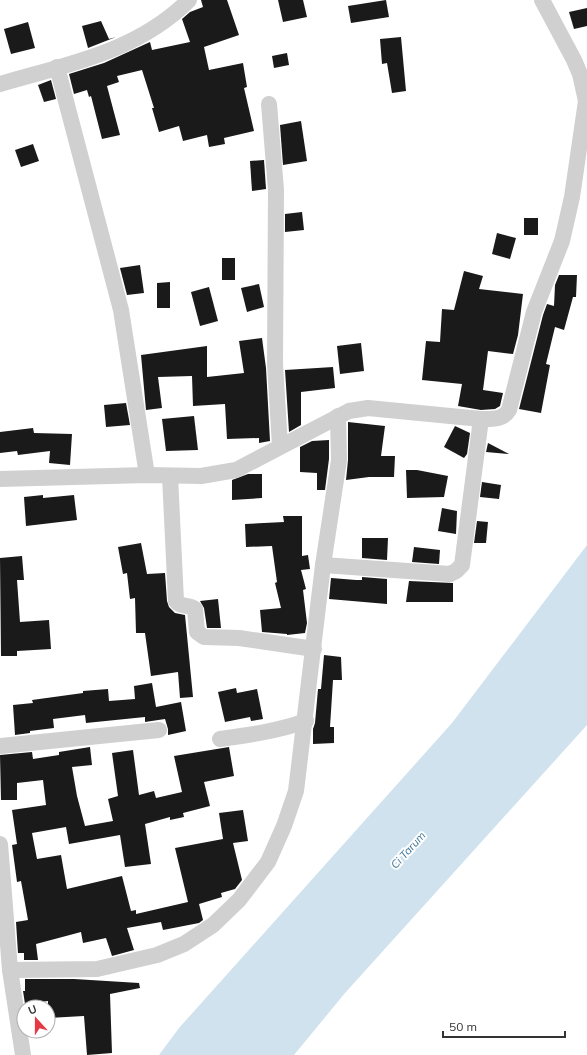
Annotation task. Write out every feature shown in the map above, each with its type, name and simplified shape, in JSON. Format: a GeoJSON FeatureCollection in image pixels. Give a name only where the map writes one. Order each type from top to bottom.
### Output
{"type":"FeatureCollection","features":[{"type":"Feature","properties":{"kind":"street"},"geometry":{"type":"LineString","coordinates":[[0,84],[104,54],[132,42],[158,27],[189,0]]}},
{"type":"Feature","properties":{"kind":"street"},"geometry":{"type":"LineString","coordinates":[[0,479],[147,475],[200,476],[236,470],[338,416],[349,411],[368,408],[481,419],[506,416],[509,410],[534,312],[562,241],[572,197],[585,113],[586,101],[580,74],[542,0]]}},
{"type":"Feature","properties":{"kind":"street"},"geometry":{"type":"LineString","coordinates":[[57,67],[121,310],[147,475]]}},
{"type":"Feature","properties":{"kind":"street"},"geometry":{"type":"LineString","coordinates":[[269,104],[276,190],[275,364],[280,446]]}},
{"type":"Feature","properties":{"kind":"street"},"geometry":{"type":"LineString","coordinates":[[10,970],[97,969],[157,955],[184,944],[213,925],[239,900],[264,867],[284,826],[296,791],[306,720],[323,565],[339,460],[338,416]]}},
{"type":"Feature","properties":{"kind":"street"},"geometry":{"type":"LineString","coordinates":[[323,565],[450,574],[456,571],[462,565],[481,419]]}},
{"type":"Feature","properties":{"kind":"street"},"geometry":{"type":"LineString","coordinates":[[170,476],[176,601],[182,606],[192,607],[195,609],[197,632],[204,637],[239,638],[314,649]]}},
{"type":"Feature","properties":{"kind":"street"},"geometry":{"type":"LineString","coordinates":[[220,739],[289,727],[306,720]]}},
{"type":"Feature","properties":{"kind":"street"},"geometry":{"type":"LineString","coordinates":[[0,746],[159,730]]}},
{"type":"Feature","properties":{"kind":"street"},"geometry":{"type":"LineString","coordinates":[[0,844],[10,970],[23,1055]]}},
{"type":"Feature","properties":{"kind":"water","name":"Ci Tarum"},"geometry":{"type":"Polygon","coordinates":[[[587,545],[587,725],[345,993],[294,1055],[159,1055],[179,1028],[452,723],[587,545]]]}},
{"type":"Feature","properties":{"kind":"building"},"geometry":{"type":"Polygon","coordinates":[[[201,0],[227,0],[239,35],[204,47],[209,70],[243,63],[247,87],[244,88],[254,131],[224,138],[225,144],[209,147],[207,135],[183,141],[179,126],[159,132],[152,108],[154,108],[142,70],[117,76],[119,82],[107,86],[120,135],[102,139],[91,96],[89,97],[87,90],[74,94],[69,74],[104,63],[150,42],[152,50],[190,42],[182,19],[190,12],[203,7],[201,0]]]}},
{"type":"Feature","properties":{"kind":"building"},"geometry":{"type":"Polygon","coordinates":[[[278,0],[303,0],[307,17],[283,22],[278,0]]]}},
{"type":"Feature","properties":{"kind":"building"},"geometry":{"type":"Polygon","coordinates":[[[386,0],[389,17],[351,23],[348,6],[386,0]]]}},
{"type":"Feature","properties":{"kind":"building"},"geometry":{"type":"Polygon","coordinates":[[[587,8],[587,26],[574,29],[569,12],[587,8]]]}},
{"type":"Feature","properties":{"kind":"building"},"geometry":{"type":"Polygon","coordinates":[[[101,21],[109,39],[116,37],[88,48],[82,26],[101,21]]]}},
{"type":"Feature","properties":{"kind":"building"},"geometry":{"type":"Polygon","coordinates":[[[28,22],[35,48],[11,54],[4,29],[28,22]]]}},
{"type":"Feature","properties":{"kind":"building"},"geometry":{"type":"Polygon","coordinates":[[[401,37],[406,91],[392,93],[387,63],[382,64],[380,39],[401,37]]]}},
{"type":"Feature","properties":{"kind":"building"},"geometry":{"type":"Polygon","coordinates":[[[287,53],[289,65],[274,68],[272,56],[287,53]]]}},
{"type":"Feature","properties":{"kind":"building"},"geometry":{"type":"Polygon","coordinates":[[[51,80],[56,99],[44,102],[38,85],[51,80]]]}},
{"type":"Feature","properties":{"kind":"building"},"geometry":{"type":"Polygon","coordinates":[[[301,121],[307,161],[283,165],[280,125],[301,121]]]}},
{"type":"Feature","properties":{"kind":"building"},"geometry":{"type":"Polygon","coordinates":[[[33,144],[39,161],[21,167],[15,150],[33,144]]]}},
{"type":"Feature","properties":{"kind":"building"},"geometry":{"type":"Polygon","coordinates":[[[264,160],[266,189],[252,191],[250,161],[264,160]]]}},
{"type":"Feature","properties":{"kind":"building"},"geometry":{"type":"Polygon","coordinates":[[[302,212],[304,230],[285,232],[285,214],[302,212]]]}},
{"type":"Feature","properties":{"kind":"building"},"geometry":{"type":"Polygon","coordinates":[[[524,218],[538,218],[538,235],[524,235],[524,218]]]}},
{"type":"Feature","properties":{"kind":"building"},"geometry":{"type":"Polygon","coordinates":[[[497,233],[516,238],[510,259],[492,254],[497,233]]]}},
{"type":"Feature","properties":{"kind":"building"},"geometry":{"type":"Polygon","coordinates":[[[222,258],[235,258],[235,280],[222,280],[222,258]]]}},
{"type":"Feature","properties":{"kind":"building"},"geometry":{"type":"Polygon","coordinates":[[[140,265],[144,293],[127,295],[120,268],[140,265]]]}},
{"type":"Feature","properties":{"kind":"building"},"geometry":{"type":"Polygon","coordinates":[[[464,271],[483,276],[479,289],[523,294],[518,335],[513,354],[488,351],[483,390],[503,393],[500,406],[495,409],[481,410],[458,406],[462,384],[422,380],[426,341],[440,342],[442,309],[454,310],[464,271]]]}},
{"type":"Feature","properties":{"kind":"building"},"geometry":{"type":"Polygon","coordinates":[[[559,275],[577,275],[576,297],[573,297],[564,330],[555,327],[546,364],[550,365],[541,413],[519,409],[543,315],[547,304],[554,306],[555,285],[559,275]]]}},
{"type":"Feature","properties":{"kind":"building"},"geometry":{"type":"Polygon","coordinates":[[[170,282],[170,308],[157,308],[157,283],[170,282]]]}},
{"type":"Feature","properties":{"kind":"building"},"geometry":{"type":"Polygon","coordinates":[[[259,284],[264,307],[247,312],[241,288],[259,284]]]}},
{"type":"Feature","properties":{"kind":"building"},"geometry":{"type":"Polygon","coordinates":[[[209,287],[218,321],[200,326],[191,292],[209,287]]]}},
{"type":"Feature","properties":{"kind":"building"},"geometry":{"type":"Polygon","coordinates":[[[262,338],[266,368],[270,441],[259,443],[259,438],[227,439],[225,404],[193,406],[192,376],[158,377],[162,408],[146,410],[141,355],[207,346],[207,377],[244,373],[239,341],[262,338]]]}},
{"type":"Feature","properties":{"kind":"building"},"geometry":{"type":"Polygon","coordinates":[[[361,343],[364,371],[340,374],[337,346],[361,343]]]}},
{"type":"Feature","properties":{"kind":"building"},"geometry":{"type":"Polygon","coordinates":[[[333,367],[335,388],[301,392],[301,425],[289,432],[285,370],[333,367]]]}},
{"type":"Feature","properties":{"kind":"building"},"geometry":{"type":"Polygon","coordinates":[[[126,403],[130,425],[106,427],[104,405],[126,403]]]}},
{"type":"Feature","properties":{"kind":"building"},"geometry":{"type":"Polygon","coordinates":[[[194,416],[198,450],[166,451],[162,419],[194,416]]]}},
{"type":"Feature","properties":{"kind":"building"},"geometry":{"type":"Polygon","coordinates":[[[348,422],[385,426],[381,456],[395,456],[394,477],[369,477],[346,480],[348,460],[348,422]]]}},
{"type":"Feature","properties":{"kind":"building"},"geometry":{"type":"Polygon","coordinates":[[[455,426],[470,433],[467,454],[464,458],[444,447],[455,426]]]}},
{"type":"Feature","properties":{"kind":"building"},"geometry":{"type":"Polygon","coordinates":[[[33,428],[34,433],[72,434],[70,465],[49,463],[50,451],[18,455],[17,451],[0,453],[0,432],[33,428]]]}},
{"type":"Feature","properties":{"kind":"building"},"geometry":{"type":"Polygon","coordinates":[[[329,440],[329,459],[325,490],[317,490],[317,473],[300,472],[300,447],[312,441],[329,440]]]}},
{"type":"Feature","properties":{"kind":"building"},"geometry":{"type":"Polygon","coordinates":[[[488,443],[509,454],[486,452],[488,443]]]}},
{"type":"Feature","properties":{"kind":"building"},"geometry":{"type":"Polygon","coordinates":[[[406,470],[417,470],[448,476],[444,497],[407,498],[406,470]]]}},
{"type":"Feature","properties":{"kind":"building"},"geometry":{"type":"Polygon","coordinates":[[[248,474],[262,474],[262,498],[232,500],[232,480],[248,474]]]}},
{"type":"Feature","properties":{"kind":"building"},"geometry":{"type":"Polygon","coordinates":[[[482,482],[501,485],[499,499],[480,497],[482,482]]]}},
{"type":"Feature","properties":{"kind":"building"},"geometry":{"type":"Polygon","coordinates":[[[43,495],[43,498],[74,495],[77,520],[26,526],[24,497],[43,495]]]}},
{"type":"Feature","properties":{"kind":"building"},"geometry":{"type":"Polygon","coordinates":[[[442,508],[457,511],[456,534],[438,531],[442,508]]]}},
{"type":"Feature","properties":{"kind":"building"},"geometry":{"type":"Polygon","coordinates":[[[283,516],[302,516],[302,556],[308,555],[310,569],[301,570],[306,589],[303,590],[307,623],[305,633],[287,635],[262,632],[260,610],[281,608],[275,583],[277,582],[272,546],[246,547],[245,524],[284,522],[283,516]]]}},
{"type":"Feature","properties":{"kind":"building"},"geometry":{"type":"Polygon","coordinates":[[[477,521],[488,522],[486,543],[474,543],[477,521]]]}},
{"type":"Feature","properties":{"kind":"building"},"geometry":{"type":"Polygon","coordinates":[[[362,538],[388,538],[387,560],[362,558],[362,538]]]}},
{"type":"Feature","properties":{"kind":"building"},"geometry":{"type":"Polygon","coordinates":[[[141,543],[147,574],[165,573],[167,601],[169,607],[175,613],[185,615],[193,697],[180,698],[178,672],[151,676],[145,633],[136,633],[135,598],[130,599],[127,573],[123,574],[118,547],[141,543]]]}},
{"type":"Feature","properties":{"kind":"building"},"geometry":{"type":"Polygon","coordinates":[[[414,547],[440,550],[439,564],[412,562],[414,547]]]}},
{"type":"Feature","properties":{"kind":"building"},"geometry":{"type":"Polygon","coordinates":[[[22,556],[24,580],[17,580],[20,622],[49,620],[51,649],[17,651],[17,656],[1,656],[0,558],[22,556]]]}},
{"type":"Feature","properties":{"kind":"building"},"geometry":{"type":"Polygon","coordinates":[[[362,577],[387,579],[387,604],[329,599],[331,578],[362,580],[362,577]]]}},
{"type":"Feature","properties":{"kind":"building"},"geometry":{"type":"Polygon","coordinates":[[[409,581],[453,583],[453,602],[406,602],[409,581]]]}},
{"type":"Feature","properties":{"kind":"building"},"geometry":{"type":"Polygon","coordinates":[[[218,599],[221,628],[207,628],[204,608],[200,601],[218,599]]]}},
{"type":"Feature","properties":{"kind":"building"},"geometry":{"type":"Polygon","coordinates":[[[324,655],[341,657],[342,680],[333,680],[330,727],[334,727],[334,743],[313,744],[313,729],[315,723],[318,689],[321,689],[324,655]]]}},
{"type":"Feature","properties":{"kind":"building"},"geometry":{"type":"Polygon","coordinates":[[[152,683],[156,707],[181,702],[186,731],[168,735],[165,719],[145,722],[145,717],[86,723],[85,715],[53,719],[54,728],[30,731],[30,733],[15,735],[13,705],[33,703],[32,700],[83,693],[83,691],[108,689],[109,701],[135,699],[134,686],[152,683]]]}},
{"type":"Feature","properties":{"kind":"building"},"geometry":{"type":"Polygon","coordinates":[[[236,688],[237,693],[257,689],[263,719],[251,721],[250,717],[225,722],[218,692],[236,688]]]}},
{"type":"Feature","properties":{"kind":"building"},"geometry":{"type":"Polygon","coordinates":[[[90,747],[92,765],[72,767],[77,796],[85,826],[113,821],[108,799],[118,796],[112,753],[133,750],[139,795],[154,791],[156,798],[182,792],[174,756],[229,747],[234,776],[204,782],[210,806],[183,813],[184,817],[170,820],[170,817],[145,824],[151,864],[125,867],[120,835],[69,844],[66,827],[32,833],[37,859],[61,855],[67,889],[122,876],[131,911],[136,910],[136,914],[188,902],[175,848],[223,839],[219,813],[243,810],[248,841],[233,843],[242,880],[235,889],[221,893],[222,897],[199,904],[203,920],[199,923],[163,930],[161,922],[127,928],[134,950],[112,956],[106,938],[83,943],[81,932],[36,944],[38,960],[24,960],[24,953],[18,953],[16,922],[28,920],[21,881],[17,882],[12,845],[17,844],[12,810],[46,805],[43,780],[17,783],[17,800],[1,800],[0,755],[32,752],[33,759],[59,755],[59,752],[90,747]]]}},
{"type":"Feature","properties":{"kind":"building"},"geometry":{"type":"Polygon","coordinates":[[[25,979],[74,979],[139,983],[140,988],[110,994],[112,1053],[87,1055],[84,1016],[56,1018],[56,999],[24,999],[23,991],[25,991],[25,979]]]}}]}
